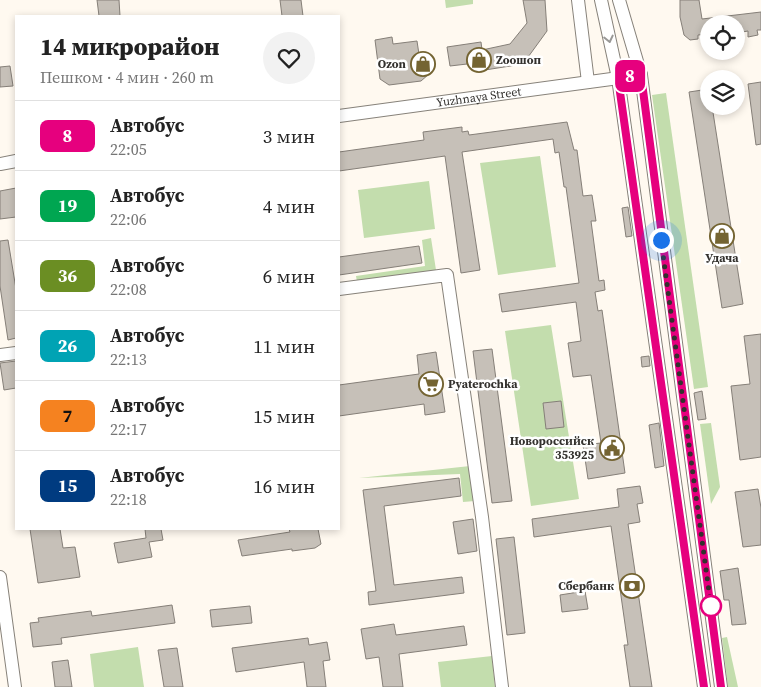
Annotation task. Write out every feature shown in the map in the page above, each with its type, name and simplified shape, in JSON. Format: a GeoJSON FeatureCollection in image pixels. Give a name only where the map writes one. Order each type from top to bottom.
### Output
{"type":"FeatureCollection","features":[{"type":"Feature","properties":{"kind":"street"},"geometry":{"type":"LineString","coordinates":[[578,0],[588,82]]}},
{"type":"Feature","properties":{"kind":"street"},"geometry":{"type":"LineString","coordinates":[[601,0],[618,78],[704,687]]}},
{"type":"Feature","properties":{"kind":"street"},"geometry":{"type":"LineString","coordinates":[[619,0],[641,75],[650,161],[722,687]]}},
{"type":"Feature","properties":{"kind":"street","name":"Yuzhnaya Street"},"geometry":{"type":"LineString","coordinates":[[340,116],[641,75]]}},
{"type":"Feature","properties":{"kind":"street"},"geometry":{"type":"LineString","coordinates":[[0,164],[15,161]]}},
{"type":"Feature","properties":{"kind":"street"},"geometry":{"type":"LineString","coordinates":[[340,289],[447,275],[482,517],[502,687]]}},
{"type":"Feature","properties":{"kind":"street"},"geometry":{"type":"LineString","coordinates":[[0,355],[15,353]]}},
{"type":"Feature","properties":{"kind":"street"},"geometry":{"type":"LineString","coordinates":[[0,577],[15,687]]}},
{"type":"Feature","properties":{"kind":"street"},"geometry":{"type":"LineString","coordinates":[[696,632],[714,630]]}},
{"type":"Feature","properties":{"kind":"green space"},"geometry":{"type":"Polygon","coordinates":[[[445,0],[473,0],[473,4],[446,8],[445,0]]]}},
{"type":"Feature","properties":{"kind":"green space"},"geometry":{"type":"Polygon","coordinates":[[[666,93],[708,387],[694,389],[652,95],[666,93]]]}},
{"type":"Feature","properties":{"kind":"green space"},"geometry":{"type":"Polygon","coordinates":[[[540,156],[556,267],[498,275],[480,163],[540,156]]]}},
{"type":"Feature","properties":{"kind":"green space"},"geometry":{"type":"Polygon","coordinates":[[[429,181],[435,229],[364,238],[358,190],[429,181]]]}},
{"type":"Feature","properties":{"kind":"green space"},"geometry":{"type":"Polygon","coordinates":[[[431,238],[436,270],[357,282],[356,276],[425,266],[422,240],[431,238]]]}},
{"type":"Feature","properties":{"kind":"green space"},"geometry":{"type":"Polygon","coordinates":[[[551,325],[579,499],[531,506],[505,331],[551,325]]]}},
{"type":"Feature","properties":{"kind":"green space"},"geometry":{"type":"Polygon","coordinates":[[[711,423],[720,487],[711,504],[700,424],[711,423]]]}},
{"type":"Feature","properties":{"kind":"green space"},"geometry":{"type":"Polygon","coordinates":[[[470,466],[475,501],[463,502],[460,474],[359,478],[470,466]]]}},
{"type":"Feature","properties":{"kind":"green space"},"geometry":{"type":"Polygon","coordinates":[[[727,637],[738,687],[728,687],[722,638],[727,637]]]}},
{"type":"Feature","properties":{"kind":"green space"},"geometry":{"type":"Polygon","coordinates":[[[138,647],[144,687],[94,687],[90,654],[138,647]]]}},
{"type":"Feature","properties":{"kind":"green space"},"geometry":{"type":"Polygon","coordinates":[[[492,656],[495,687],[441,687],[438,662],[492,656]]]}},
{"type":"Feature","properties":{"kind":"building"},"geometry":{"type":"Polygon","coordinates":[[[97,0],[119,0],[120,15],[99,15],[97,0]]]}},
{"type":"Feature","properties":{"kind":"building"},"geometry":{"type":"Polygon","coordinates":[[[280,0],[301,0],[303,15],[282,15],[280,0]]]}},
{"type":"Feature","properties":{"kind":"building"},"geometry":{"type":"Polygon","coordinates":[[[523,0],[545,0],[547,31],[523,64],[485,70],[484,62],[450,66],[447,47],[481,42],[482,50],[510,44],[527,23],[523,0]]]}},
{"type":"Feature","properties":{"kind":"building"},"geometry":{"type":"Polygon","coordinates":[[[680,0],[699,0],[701,15],[698,39],[690,40],[684,35],[680,17],[680,0]]]}},
{"type":"Feature","properties":{"kind":"building"},"geometry":{"type":"Polygon","coordinates":[[[761,12],[761,30],[757,30],[758,35],[748,37],[748,31],[745,32],[745,15],[736,15],[761,12]]]}},
{"type":"Feature","properties":{"kind":"building"},"geometry":{"type":"Polygon","coordinates":[[[392,37],[393,44],[417,41],[420,61],[427,60],[429,74],[421,81],[389,85],[380,79],[375,40],[392,37]]]}},
{"type":"Feature","properties":{"kind":"building"},"geometry":{"type":"Polygon","coordinates":[[[10,66],[13,86],[0,87],[0,67],[10,66]]]}},
{"type":"Feature","properties":{"kind":"building"},"geometry":{"type":"Polygon","coordinates":[[[761,82],[761,144],[756,145],[748,84],[761,82]]]}},
{"type":"Feature","properties":{"kind":"building"},"geometry":{"type":"Polygon","coordinates":[[[700,90],[700,115],[713,115],[743,304],[722,308],[689,92],[700,90]]]}},
{"type":"Feature","properties":{"kind":"building"},"geometry":{"type":"Polygon","coordinates":[[[567,122],[574,150],[577,150],[583,196],[592,195],[596,221],[591,221],[599,281],[604,280],[605,290],[595,292],[598,311],[602,310],[625,473],[588,479],[583,445],[601,443],[591,375],[573,377],[568,343],[581,341],[576,302],[502,312],[499,294],[579,283],[566,187],[564,187],[559,152],[555,153],[553,139],[462,152],[480,270],[461,273],[445,156],[340,171],[340,152],[424,140],[423,132],[462,127],[462,132],[468,131],[469,135],[567,122]]]}},
{"type":"Feature","properties":{"kind":"building"},"geometry":{"type":"Polygon","coordinates":[[[15,188],[15,217],[0,219],[0,191],[15,188]]]}},
{"type":"Feature","properties":{"kind":"building"},"geometry":{"type":"Polygon","coordinates":[[[628,207],[632,236],[626,237],[622,208],[628,207]]]}},
{"type":"Feature","properties":{"kind":"building"},"geometry":{"type":"Polygon","coordinates":[[[8,240],[15,283],[15,338],[8,340],[0,286],[0,241],[8,240]]]}},
{"type":"Feature","properties":{"kind":"building"},"geometry":{"type":"Polygon","coordinates":[[[419,246],[422,263],[340,275],[340,257],[419,246]]]}},
{"type":"Feature","properties":{"kind":"building"},"geometry":{"type":"Polygon","coordinates":[[[761,334],[761,457],[740,460],[731,386],[750,384],[744,336],[761,334]]]}},
{"type":"Feature","properties":{"kind":"building"},"geometry":{"type":"Polygon","coordinates":[[[492,349],[512,501],[492,503],[473,351],[492,349]]]}},
{"type":"Feature","properties":{"kind":"building"},"geometry":{"type":"Polygon","coordinates":[[[436,352],[445,412],[425,415],[424,404],[340,416],[340,385],[419,374],[417,355],[436,352]]]}},
{"type":"Feature","properties":{"kind":"building"},"geometry":{"type":"Polygon","coordinates":[[[649,356],[650,366],[642,367],[641,357],[649,356]]]}},
{"type":"Feature","properties":{"kind":"building"},"geometry":{"type":"Polygon","coordinates":[[[15,361],[15,388],[4,390],[0,363],[15,361]]]}},
{"type":"Feature","properties":{"kind":"building"},"geometry":{"type":"Polygon","coordinates":[[[702,391],[706,419],[698,420],[694,393],[702,391]]]}},
{"type":"Feature","properties":{"kind":"building"},"geometry":{"type":"Polygon","coordinates":[[[561,401],[564,427],[546,429],[543,403],[561,401]]]}},
{"type":"Feature","properties":{"kind":"building"},"geometry":{"type":"Polygon","coordinates":[[[659,423],[664,466],[655,468],[649,425],[659,423]]]}},
{"type":"Feature","properties":{"kind":"building"},"geometry":{"type":"Polygon","coordinates":[[[459,478],[461,496],[384,506],[394,585],[462,577],[464,593],[369,605],[368,592],[376,591],[363,490],[459,478]]]}},
{"type":"Feature","properties":{"kind":"building"},"geometry":{"type":"Polygon","coordinates":[[[640,486],[643,503],[637,504],[640,522],[628,524],[652,687],[630,687],[624,645],[628,645],[611,526],[534,537],[532,519],[619,507],[617,489],[640,486]]]}},
{"type":"Feature","properties":{"kind":"building"},"geometry":{"type":"Polygon","coordinates":[[[758,489],[761,508],[761,545],[743,547],[735,492],[758,489]]]}},
{"type":"Feature","properties":{"kind":"building"},"geometry":{"type":"Polygon","coordinates":[[[473,519],[477,551],[458,554],[453,522],[473,519]]]}},
{"type":"Feature","properties":{"kind":"building"},"geometry":{"type":"Polygon","coordinates":[[[30,530],[60,530],[63,548],[75,547],[80,577],[38,583],[30,530]]]}},
{"type":"Feature","properties":{"kind":"building"},"geometry":{"type":"Polygon","coordinates":[[[145,530],[161,530],[163,540],[149,542],[152,557],[118,563],[114,543],[146,538],[145,530]]]}},
{"type":"Feature","properties":{"kind":"building"},"geometry":{"type":"Polygon","coordinates":[[[289,530],[318,530],[321,544],[315,548],[292,551],[292,549],[242,556],[238,540],[290,532],[289,530]]]}},
{"type":"Feature","properties":{"kind":"building"},"geometry":{"type":"Polygon","coordinates":[[[514,537],[525,633],[507,635],[496,539],[514,537]]]}},
{"type":"Feature","properties":{"kind":"building"},"geometry":{"type":"Polygon","coordinates":[[[738,568],[746,624],[732,625],[729,600],[724,600],[720,571],[738,568]]]}},
{"type":"Feature","properties":{"kind":"building"},"geometry":{"type":"Polygon","coordinates":[[[585,591],[588,609],[562,612],[560,595],[585,591]]]}},
{"type":"Feature","properties":{"kind":"building"},"geometry":{"type":"Polygon","coordinates":[[[172,605],[175,623],[61,638],[62,644],[33,647],[30,623],[39,622],[38,618],[91,611],[92,616],[172,605]]]}},
{"type":"Feature","properties":{"kind":"building"},"geometry":{"type":"Polygon","coordinates":[[[250,606],[252,623],[212,627],[210,610],[250,606]]]}},
{"type":"Feature","properties":{"kind":"building"},"geometry":{"type":"Polygon","coordinates":[[[394,624],[396,635],[464,626],[467,645],[399,654],[403,687],[383,687],[379,657],[366,659],[361,629],[394,624]]]}},
{"type":"Feature","properties":{"kind":"building"},"geometry":{"type":"Polygon","coordinates":[[[308,638],[309,645],[327,642],[330,660],[323,661],[326,687],[307,687],[304,662],[236,672],[232,648],[308,638]]]}},
{"type":"Feature","properties":{"kind":"building"},"geometry":{"type":"Polygon","coordinates":[[[177,648],[183,687],[164,687],[158,650],[177,648]]]}},
{"type":"Feature","properties":{"kind":"building"},"geometry":{"type":"Polygon","coordinates":[[[68,660],[72,687],[55,687],[52,662],[68,660]]]}},
{"type":"Feature","properties":{"kind":"bus line","name":"8"},"geometry":{"type":"LineString","coordinates":[[704,687],[618,78],[641,75],[650,161],[721,687]]}},
{"type":"Feature","properties":{"kind":"place","name":"Zooшоп"},"geometry":{"type":"Point","coordinates":[479,60]}},
{"type":"Feature","properties":{"kind":"place","name":"Ozon"},"geometry":{"type":"Point","coordinates":[423,64]}},
{"type":"Feature","properties":{"kind":"place","name":"Удача"},"geometry":{"type":"Point","coordinates":[722,236]}},
{"type":"Feature","properties":{"kind":"place","name":"Pyaterochka"},"geometry":{"type":"Point","coordinates":[431,384]}},
{"type":"Feature","properties":{"kind":"place","name":"Новороссийск 353925"},"geometry":{"type":"Point","coordinates":[612,448]}},
{"type":"Feature","properties":{"kind":"place","name":"Сбербанк"},"geometry":{"type":"Point","coordinates":[632,586]}},
{"type":"Feature","properties":{"kind":"route"},"geometry":{"type":"LineString","coordinates":[[661,240],[711,606]]}}]}
